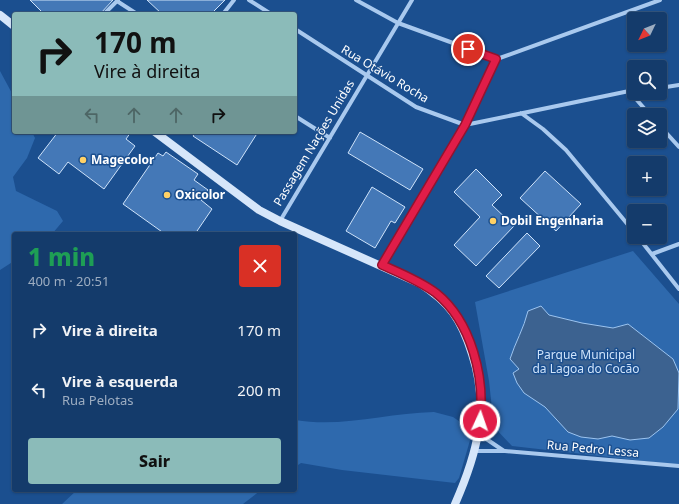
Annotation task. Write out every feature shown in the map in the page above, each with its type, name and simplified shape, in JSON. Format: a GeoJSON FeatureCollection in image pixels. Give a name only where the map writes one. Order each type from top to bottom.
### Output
{"type":"FeatureCollection","features":[{"type":"Feature","properties":{"kind":"main road"},"geometry":{"type":"LineString","coordinates":[[0,15],[4,21]]}},
{"type":"Feature","properties":{"kind":"main road"},"geometry":{"type":"LineString","coordinates":[[158,134],[260,210],[280,221],[382,265],[419,283],[436,293],[447,304],[465,329],[480,380],[481,409],[479,434],[467,477],[455,504]]}},
{"type":"Feature","properties":{"kind":"street"},"geometry":{"type":"LineString","coordinates":[[225,12],[234,0]]}},
{"type":"Feature","properties":{"kind":"street"},"geometry":{"type":"LineString","coordinates":[[249,0],[268,12]]}},
{"type":"Feature","properties":{"kind":"street"},"geometry":{"type":"LineString","coordinates":[[356,0],[398,23],[496,59],[660,0]]}},
{"type":"Feature","properties":{"kind":"street","name":"Passagem Nações Unidas"},"geometry":{"type":"LineString","coordinates":[[280,221],[412,0]]}},
{"type":"Feature","properties":{"kind":"street"},"geometry":{"type":"LineString","coordinates":[[106,12],[118,1],[134,12]]}},
{"type":"Feature","properties":{"kind":"street","name":"Rua Otávio Rocha"},"geometry":{"type":"LineString","coordinates":[[297,31],[416,107],[465,125]]}},
{"type":"Feature","properties":{"kind":"street"},"geometry":{"type":"LineString","coordinates":[[382,265],[465,125],[496,59]]}},
{"type":"Feature","properties":{"kind":"street"},"geometry":{"type":"LineString","coordinates":[[667,87],[679,85]]}},
{"type":"Feature","properties":{"kind":"street"},"geometry":{"type":"LineString","coordinates":[[465,125],[627,91]]}},
{"type":"Feature","properties":{"kind":"street"},"geometry":{"type":"LineString","coordinates":[[637,100],[644,108]]}},
{"type":"Feature","properties":{"kind":"street"},"geometry":{"type":"LineString","coordinates":[[521,113],[543,129],[566,150],[627,224]]}},
{"type":"Feature","properties":{"kind":"street"},"geometry":{"type":"LineString","coordinates":[[297,117],[330,138]]}},
{"type":"Feature","properties":{"kind":"street"},"geometry":{"type":"LineString","coordinates":[[667,134],[679,147]]}},
{"type":"Feature","properties":{"kind":"street"},"geometry":{"type":"LineString","coordinates":[[644,244],[679,289]]}},
{"type":"Feature","properties":{"kind":"street"},"geometry":{"type":"LineString","coordinates":[[652,254],[679,244]]}},
{"type":"Feature","properties":{"kind":"street","name":"Rua Pedro Lessa"},"geometry":{"type":"LineString","coordinates":[[479,434],[505,451]]}},
{"type":"Feature","properties":{"kind":"street","name":"Rua Pedro Lessa"},"geometry":{"type":"LineString","coordinates":[[474,451],[505,451],[679,466]]}},
{"type":"Feature","properties":{"kind":"green space"},"geometry":{"type":"Polygon","coordinates":[[[0,71],[12,93],[12,134],[33,134],[35,138],[27,158],[13,177],[16,191],[57,211],[63,221],[54,232],[12,232],[12,262],[0,270],[0,71]]]}},
{"type":"Feature","properties":{"kind":"green space","name":"Parque Municipal da Lagoa do Cocão"},"geometry":{"type":"Polygon","coordinates":[[[633,251],[679,304],[679,465],[512,446],[494,427],[489,381],[475,302],[633,251]]]}},
{"type":"Feature","properties":{"kind":"green space"},"geometry":{"type":"Polygon","coordinates":[[[434,412],[453,417],[469,428],[471,437],[459,478],[455,483],[342,470],[301,463],[297,466],[297,420],[313,422],[347,421],[434,412]]]}},
{"type":"Feature","properties":{"kind":"green space"},"geometry":{"type":"Polygon","coordinates":[[[75,492],[258,492],[243,504],[62,504],[75,492]]]}},
{"type":"Feature","properties":{"kind":"shaded area"},"geometry":{"type":"Polygon","coordinates":[[[541,306],[549,315],[582,323],[613,328],[628,324],[673,359],[679,373],[678,409],[663,427],[649,438],[630,440],[612,436],[598,439],[581,437],[568,432],[545,407],[524,393],[517,383],[513,373],[519,369],[510,359],[528,311],[541,306]]]}},
{"type":"Feature","properties":{"kind":"building"},"geometry":{"type":"Polygon","coordinates":[[[30,0],[113,0],[102,12],[42,12],[30,0]]]}},
{"type":"Feature","properties":{"kind":"building"},"geometry":{"type":"Polygon","coordinates":[[[147,0],[225,0],[213,12],[160,12],[147,0]]]}},
{"type":"Feature","properties":{"kind":"building"},"geometry":{"type":"Polygon","coordinates":[[[360,132],[423,169],[410,190],[348,153],[360,132]]]}},
{"type":"Feature","properties":{"kind":"building","name":"Magecolor"},"geometry":{"type":"Polygon","coordinates":[[[56,134],[130,134],[126,139],[135,146],[104,189],[68,162],[59,174],[38,158],[56,134]]]}},
{"type":"Feature","properties":{"kind":"building"},"geometry":{"type":"Polygon","coordinates":[[[194,134],[257,134],[237,165],[193,136],[194,134]]]}},
{"type":"Feature","properties":{"kind":"building","name":"Oxicolor"},"geometry":{"type":"Polygon","coordinates":[[[166,152],[198,174],[194,180],[208,190],[201,200],[212,209],[196,232],[162,232],[123,204],[158,153],[163,156],[166,152]]]}},
{"type":"Feature","properties":{"kind":"building","name":"Dobil Engenharia"},"geometry":{"type":"Polygon","coordinates":[[[476,169],[502,195],[492,205],[514,226],[476,266],[454,245],[480,217],[454,192],[476,169]]]}},
{"type":"Feature","properties":{"kind":"building"},"geometry":{"type":"Polygon","coordinates":[[[545,171],[581,204],[556,231],[520,198],[545,171]]]}},
{"type":"Feature","properties":{"kind":"building"},"geometry":{"type":"Polygon","coordinates":[[[372,187],[405,207],[395,223],[391,221],[375,248],[346,231],[372,187]]]}},
{"type":"Feature","properties":{"kind":"building"},"geometry":{"type":"Polygon","coordinates":[[[527,233],[540,246],[499,288],[486,276],[527,233]]]}},
{"type":"Feature","properties":{"kind":"place","name":"Magecolor"},"geometry":{"type":"Point","coordinates":[83,160]}},
{"type":"Feature","properties":{"kind":"place","name":"Oxicolor"},"geometry":{"type":"Point","coordinates":[167,195]}},
{"type":"Feature","properties":{"kind":"place","name":"Dobil Engenharia"},"geometry":{"type":"Point","coordinates":[493,221]}},
{"type":"Feature","properties":{"kind":"route"},"geometry":{"type":"LineString","coordinates":[[468,49],[496,59],[465,125],[382,265],[436,293],[447,304],[465,329],[480,380],[480,421]]}}]}
